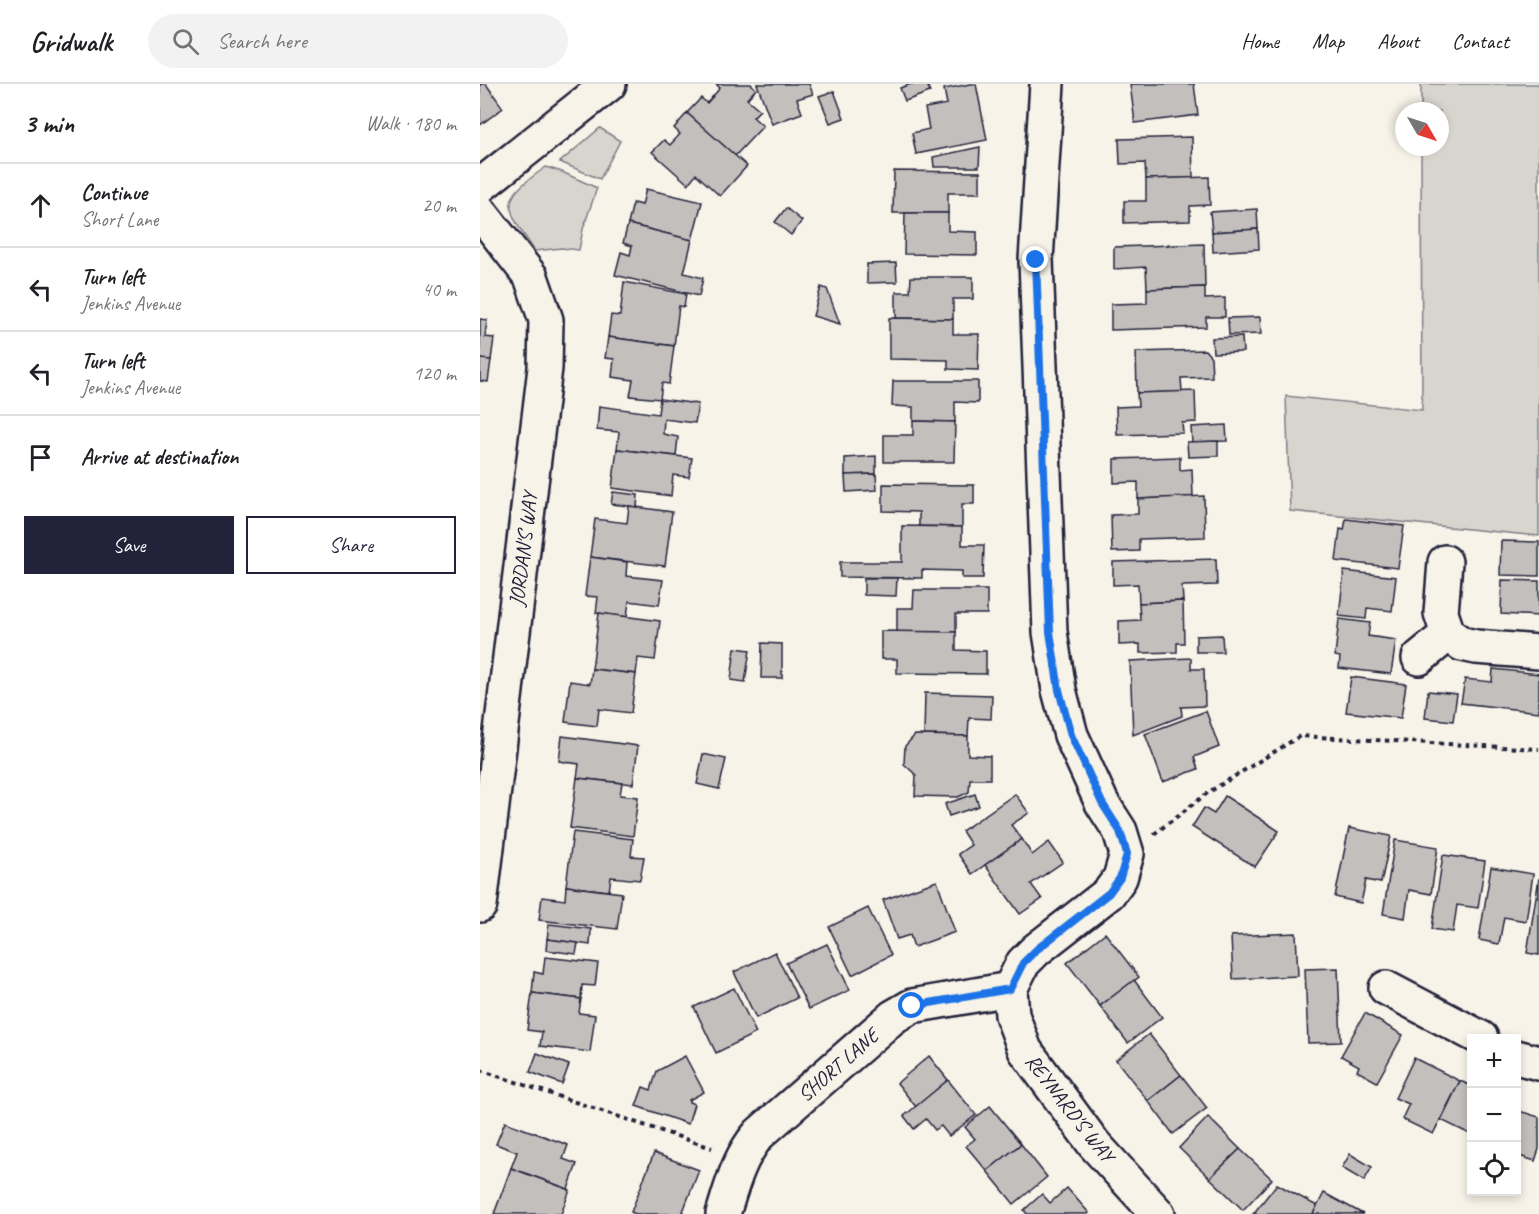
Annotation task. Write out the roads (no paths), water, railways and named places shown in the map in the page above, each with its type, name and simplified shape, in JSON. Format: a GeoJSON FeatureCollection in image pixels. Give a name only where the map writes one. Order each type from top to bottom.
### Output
{"type":"FeatureCollection","features":[{"type":"Feature","properties":{"kind":"street"},"geometry":{"type":"LineString","coordinates":[[480,186],[609,84]]}},
{"type":"Feature","properties":{"kind":"street"},"geometry":{"type":"LineString","coordinates":[[1010,989],[1023,963],[1036,950],[1109,893],[1120,878],[1127,854],[1120,831],[1102,803],[1071,735],[1059,690],[1050,632],[1036,260],[1047,84]]}},
{"type":"Feature","properties":{"kind":"street","name":"JORDAN'S WAY"},"geometry":{"type":"LineString","coordinates":[[480,212],[531,278],[546,320],[545,368],[480,905]]}},
{"type":"Feature","properties":{"kind":"street"},"geometry":{"type":"LineString","coordinates":[[1445,562],[1441,613],[1448,634],[1462,644],[1476,647],[1539,652]]}},
{"type":"Feature","properties":{"kind":"street"},"geometry":{"type":"LineString","coordinates":[[1419,658],[1448,634]]}},
{"type":"Feature","properties":{"kind":"street"},"geometry":{"type":"LineString","coordinates":[[1386,988],[1473,1034]]}},
{"type":"Feature","properties":{"kind":"street","name":"SHORT LANE"},"geometry":{"type":"LineString","coordinates":[[723,1214],[741,1158],[747,1147],[893,1017],[912,1006],[1010,989]]}},
{"type":"Feature","properties":{"kind":"street","name":"REYNARD'S WAY"},"geometry":{"type":"LineString","coordinates":[[1010,989],[1012,1015],[1024,1050],[1094,1144],[1158,1214]]}},
{"type":"Feature","properties":{"kind":"street"},"geometry":{"type":"LineString","coordinates":[[1521,1058],[1539,1063]]}}]}
